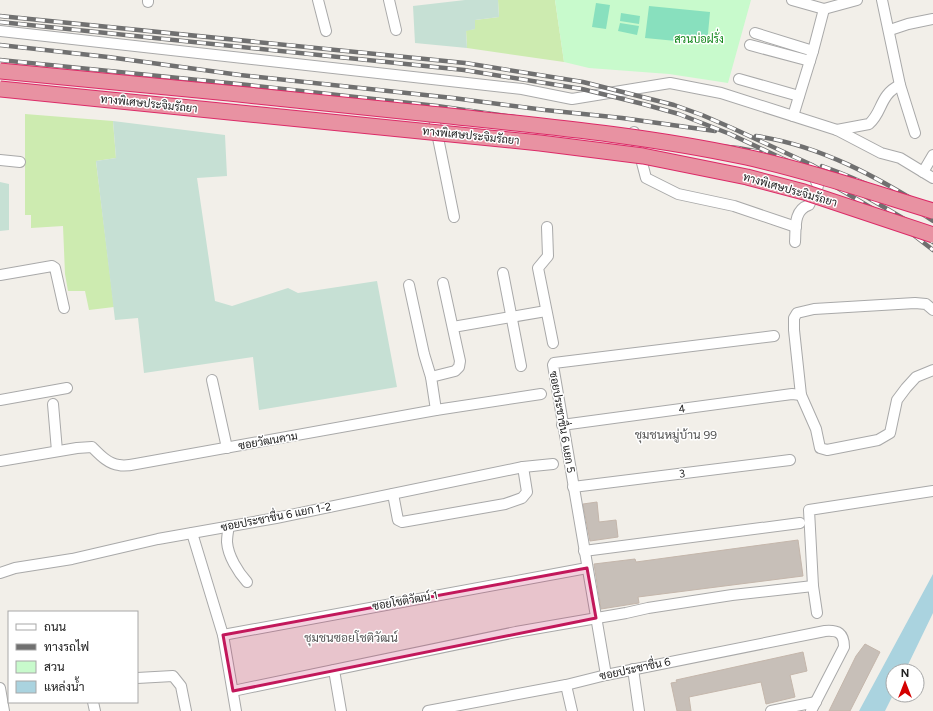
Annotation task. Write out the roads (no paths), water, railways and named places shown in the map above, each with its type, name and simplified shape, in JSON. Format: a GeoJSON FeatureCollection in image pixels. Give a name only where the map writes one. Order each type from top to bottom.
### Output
{"type":"FeatureCollection","features":[{"type":"Feature","properties":{"kind":"highway","name":"ทางพิเศษประจิมรัถยา"},"geometry":{"type":"LineString","coordinates":[[0,72],[290,99],[632,137],[747,158],[796,170],[933,211]]}},
{"type":"Feature","properties":{"kind":"highway","name":"ทางพิเศษประจิมรัถยา"},"geometry":{"type":"LineString","coordinates":[[0,89],[540,143],[643,156],[733,174],[804,192],[933,235]]}},
{"type":"Feature","properties":{"kind":"street"},"geometry":{"type":"LineString","coordinates":[[318,0],[326,31]]}},
{"type":"Feature","properties":{"kind":"street"},"geometry":{"type":"LineString","coordinates":[[389,0],[396,30]]}},
{"type":"Feature","properties":{"kind":"street"},"geometry":{"type":"LineString","coordinates":[[792,0],[824,9],[858,0]]}},
{"type":"Feature","properties":{"kind":"street"},"geometry":{"type":"LineString","coordinates":[[882,0],[890,30],[900,85],[915,133]]}},
{"type":"Feature","properties":{"kind":"street"},"geometry":{"type":"LineString","coordinates":[[793,116],[810,62],[824,9]]}},
{"type":"Feature","properties":{"kind":"street"},"geometry":{"type":"LineString","coordinates":[[890,30],[908,24],[933,19]]}},
{"type":"Feature","properties":{"kind":"street"},"geometry":{"type":"LineString","coordinates":[[0,31],[522,89],[572,99],[670,83],[721,94],[837,130],[881,153],[900,158],[933,178]]}},
{"type":"Feature","properties":{"kind":"street"},"geometry":{"type":"LineString","coordinates":[[755,33],[813,51]]}},
{"type":"Feature","properties":{"kind":"street"},"geometry":{"type":"LineString","coordinates":[[750,44],[810,62]]}},
{"type":"Feature","properties":{"kind":"street"},"geometry":{"type":"LineString","coordinates":[[0,72],[339,106],[521,118],[600,130],[634,132],[742,152],[786,162],[811,170],[818,186],[809,206],[803,207],[799,212],[795,242]]}},
{"type":"Feature","properties":{"kind":"street"},"geometry":{"type":"LineString","coordinates":[[739,79],[799,96]]}},
{"type":"Feature","properties":{"kind":"street"},"geometry":{"type":"LineString","coordinates":[[837,130],[870,124],[883,100],[894,88],[900,85]]}},
{"type":"Feature","properties":{"kind":"street"},"geometry":{"type":"LineString","coordinates":[[433,113],[454,217]]}},
{"type":"Feature","properties":{"kind":"street"},"geometry":{"type":"LineString","coordinates":[[634,132],[646,178],[678,194],[734,206],[796,227]]}},
{"type":"Feature","properties":{"kind":"street"},"geometry":{"type":"LineString","coordinates":[[923,172],[933,155]]}},
{"type":"Feature","properties":{"kind":"street"},"geometry":{"type":"LineString","coordinates":[[0,160],[20,162]]}},
{"type":"Feature","properties":{"kind":"street"},"geometry":{"type":"LineString","coordinates":[[547,227],[548,256],[538,268],[553,343]]}},
{"type":"Feature","properties":{"kind":"street"},"geometry":{"type":"LineString","coordinates":[[0,275],[52,266],[55,268],[64,308]]}},
{"type":"Feature","properties":{"kind":"street"},"geometry":{"type":"LineString","coordinates":[[503,273],[521,366]]}},
{"type":"Feature","properties":{"kind":"street"},"geometry":{"type":"LineString","coordinates":[[431,377],[455,371],[459,367],[460,361],[444,283]]}},
{"type":"Feature","properties":{"kind":"street"},"geometry":{"type":"LineString","coordinates":[[409,286],[424,354],[431,377],[436,410]]}},
{"type":"Feature","properties":{"kind":"street"},"geometry":{"type":"LineString","coordinates":[[933,310],[926,304],[914,303],[814,309],[798,313],[794,318],[801,395],[816,429],[820,448],[827,450],[878,440],[890,433],[897,400],[916,377],[933,370]]}},
{"type":"Feature","properties":{"kind":"street"},"geometry":{"type":"LineString","coordinates":[[453,327],[546,311]]}},
{"type":"Feature","properties":{"kind":"street","name":"ซอยประชาชื่น 6 แยก 5"},"geometry":{"type":"LineString","coordinates":[[606,675],[552,367],[554,363],[774,336]]}},
{"type":"Feature","properties":{"kind":"street"},"geometry":{"type":"LineString","coordinates":[[212,380],[227,448]]}},
{"type":"Feature","properties":{"kind":"street"},"geometry":{"type":"LineString","coordinates":[[0,400],[67,388]]}},
{"type":"Feature","properties":{"kind":"street","name":"ซอยวัฒนคาม"},"geometry":{"type":"LineString","coordinates":[[0,461],[57,451],[92,447],[100,456],[110,462],[119,465],[136,464],[436,410],[541,394]]}},
{"type":"Feature","properties":{"kind":"street","name":"4"},"geometry":{"type":"LineString","coordinates":[[562,425],[792,394],[801,395]]}},
{"type":"Feature","properties":{"kind":"street"},"geometry":{"type":"LineString","coordinates":[[53,404],[57,451]]}},
{"type":"Feature","properties":{"kind":"street","name":"3"},"geometry":{"type":"LineString","coordinates":[[573,487],[790,460]]}},
{"type":"Feature","properties":{"kind":"street","name":"ซอยประชาชื่น 6 แยก 1-2"},"geometry":{"type":"LineString","coordinates":[[0,573],[15,568],[72,559],[158,538],[229,526],[523,467],[553,464]]}},
{"type":"Feature","properties":{"kind":"street"},"geometry":{"type":"LineString","coordinates":[[393,494],[400,521],[505,504],[522,498],[527,492],[523,467]]}},
{"type":"Feature","properties":{"kind":"street"},"geometry":{"type":"LineString","coordinates":[[817,613],[813,586],[810,510],[933,491]]}},
{"type":"Feature","properties":{"kind":"street"},"geometry":{"type":"LineString","coordinates":[[584,551],[800,523]]}},
{"type":"Feature","properties":{"kind":"street"},"geometry":{"type":"LineString","coordinates":[[229,526],[227,542],[230,553],[235,565],[247,582]]}},
{"type":"Feature","properties":{"kind":"street"},"geometry":{"type":"LineString","coordinates":[[192,533],[223,635],[236,711]]}},
{"type":"Feature","properties":{"kind":"street","name":"ซอยโชติวัฒน์ 1"},"geometry":{"type":"LineString","coordinates":[[223,635],[587,568]]}},
{"type":"Feature","properties":{"kind":"street"},"geometry":{"type":"LineString","coordinates":[[232,691],[516,632],[732,595],[813,586]]}},
{"type":"Feature","properties":{"kind":"street","name":"ซอยประชาชื่น 6"},"geometry":{"type":"LineString","coordinates":[[428,711],[466,707],[633,669],[834,630],[841,634],[844,640],[844,647],[816,702]]}},
{"type":"Feature","properties":{"kind":"street"},"geometry":{"type":"LineString","coordinates":[[633,669],[639,711]]}},
{"type":"Feature","properties":{"kind":"street"},"geometry":{"type":"LineString","coordinates":[[334,670],[341,711]]}},
{"type":"Feature","properties":{"kind":"street"},"geometry":{"type":"LineString","coordinates":[[138,678],[173,676],[181,686],[186,711]]}},
{"type":"Feature","properties":{"kind":"street"},"geometry":{"type":"LineString","coordinates":[[566,684],[572,711]]}},
{"type":"Feature","properties":{"kind":"street"},"geometry":{"type":"LineString","coordinates":[[0,688],[4,711]]}},
{"type":"Feature","properties":{"kind":"street"},"geometry":{"type":"LineString","coordinates":[[771,711],[816,702]]}},
{"type":"Feature","properties":{"kind":"street"},"geometry":{"type":"LineString","coordinates":[[811,711],[816,702]]}},
{"type":"Feature","properties":{"kind":"water"},"geometry":{"type":"Polygon","coordinates":[[[933,574],[933,613],[909,663],[885,663],[885,703],[889,703],[885,711],[859,711],[933,574]]]}},
{"type":"Feature","properties":{"kind":"railway"},"geometry":{"type":"LineString","coordinates":[[0,16],[465,63],[583,82],[674,105],[732,128],[812,165],[906,220],[933,242]]}},
{"type":"Feature","properties":{"kind":"railway"},"geometry":{"type":"LineString","coordinates":[[0,22],[464,70],[582,89],[679,114],[730,134],[809,171],[902,226],[933,250]]}},
{"type":"Feature","properties":{"kind":"railway"},"geometry":{"type":"LineString","coordinates":[[0,45],[108,57],[240,75],[622,118],[715,131]]}},
{"type":"Feature","properties":{"kind":"railway"},"geometry":{"type":"LineString","coordinates":[[0,60],[437,106],[521,118],[634,138],[738,148],[760,152]]}},
{"type":"Feature","properties":{"kind":"railway"},"geometry":{"type":"LineString","coordinates":[[756,136],[780,140],[826,155],[870,175],[933,212]]}},
{"type":"Feature","properties":{"kind":"railway"},"geometry":{"type":"LineString","coordinates":[[822,166],[879,190],[933,221]]}},
{"type":"Feature","properties":{"kind":"district","name":"ชุมชนหมู่บ้าน 99"},"geometry":{"type":"Point","coordinates":[676,435]}},
{"type":"Feature","properties":{"kind":"district","name":"ชุมชนซอยโชติวัฒน์"},"geometry":{"type":"Point","coordinates":[351,638]}},
{"type":"Feature","properties":{"kind":"park label","name":"สวนบ่อฝรั่ง"},"geometry":{"type":"Point","coordinates":[699,39]}}]}
